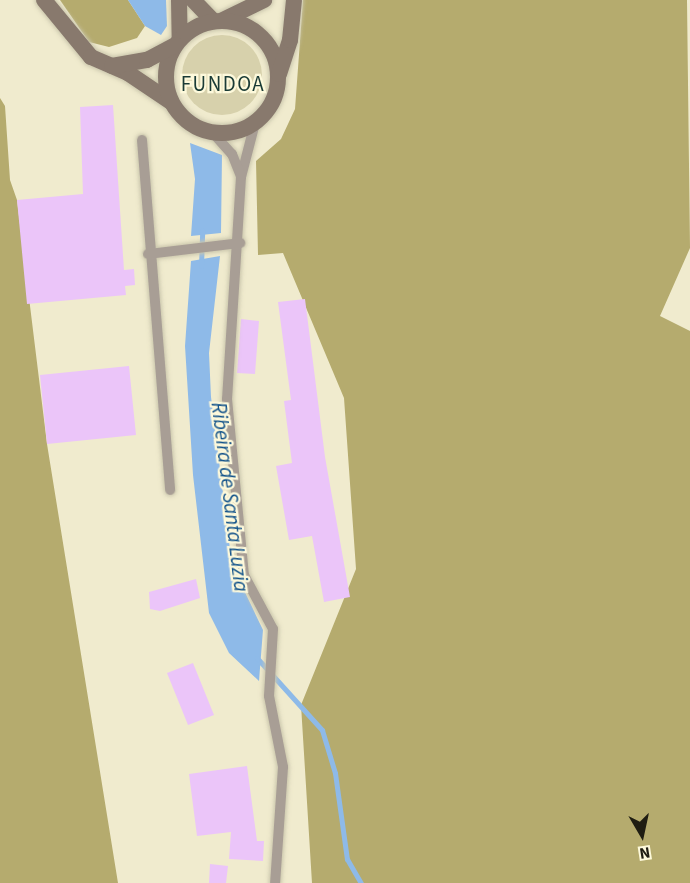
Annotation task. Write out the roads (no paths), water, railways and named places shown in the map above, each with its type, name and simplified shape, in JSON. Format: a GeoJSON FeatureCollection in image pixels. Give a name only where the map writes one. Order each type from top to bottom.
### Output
{"type":"FeatureCollection","features":[{"type":"Feature","properties":{"kind":"main road"},"geometry":{"type":"LineString","coordinates":[[44,0],[84,50],[171,102],[188,122],[218,133],[255,123],[273,102],[290,40],[294,0]]}},
{"type":"Feature","properties":{"kind":"main road"},"geometry":{"type":"LineString","coordinates":[[171,102],[166,79],[175,45],[179,0]]}},
{"type":"Feature","properties":{"kind":"main road"},"geometry":{"type":"LineString","coordinates":[[193,0],[218,21],[244,25],[261,36],[274,54],[279,75]]}},
{"type":"Feature","properties":{"kind":"main road"},"geometry":{"type":"LineString","coordinates":[[112,66],[175,45],[218,21],[264,0]]}},
{"type":"Feature","properties":{"kind":"lane"},"geometry":{"type":"LineString","coordinates":[[255,123],[241,177],[240,243],[229,357],[229,444],[244,575],[273,629],[274,643],[269,696],[283,767],[274,883]]}},
{"type":"Feature","properties":{"kind":"lane"},"geometry":{"type":"LineString","coordinates":[[218,133],[232,154],[241,177]]}},
{"type":"Feature","properties":{"kind":"lane"},"geometry":{"type":"LineString","coordinates":[[142,140],[148,254],[170,490]]}},
{"type":"Feature","properties":{"kind":"lane"},"geometry":{"type":"LineString","coordinates":[[148,254],[240,243]]}},
{"type":"Feature","properties":{"kind":"water"},"geometry":{"type":"Polygon","coordinates":[[[128,0],[166,0],[167,26],[161,35],[145,26],[128,0]]]}},
{"type":"Feature","properties":{"kind":"water"},"geometry":{"type":"Polygon","coordinates":[[[190,143],[222,155],[221,233],[191,236],[195,179],[190,143]]]}},
{"type":"Feature","properties":{"kind":"water"},"geometry":{"type":"Polygon","coordinates":[[[220,256],[209,353],[211,397],[232,565],[263,630],[259,681],[229,653],[209,613],[193,475],[185,346],[191,261],[220,256]]]}},
{"type":"Feature","properties":{"kind":"waterway","name":"Ribeira de Santa Luzia"},"geometry":{"type":"LineString","coordinates":[[201,266],[202,230]]}},
{"type":"Feature","properties":{"kind":"waterway","name":"Ribeira de Santa Luzia"},"geometry":{"type":"LineString","coordinates":[[257,658],[322,730],[335,773],[347,859],[361,883]]}},
{"type":"Feature","properties":{"kind":"district","name":"FUNDOA"},"geometry":{"type":"Point","coordinates":[223,84]}}]}
